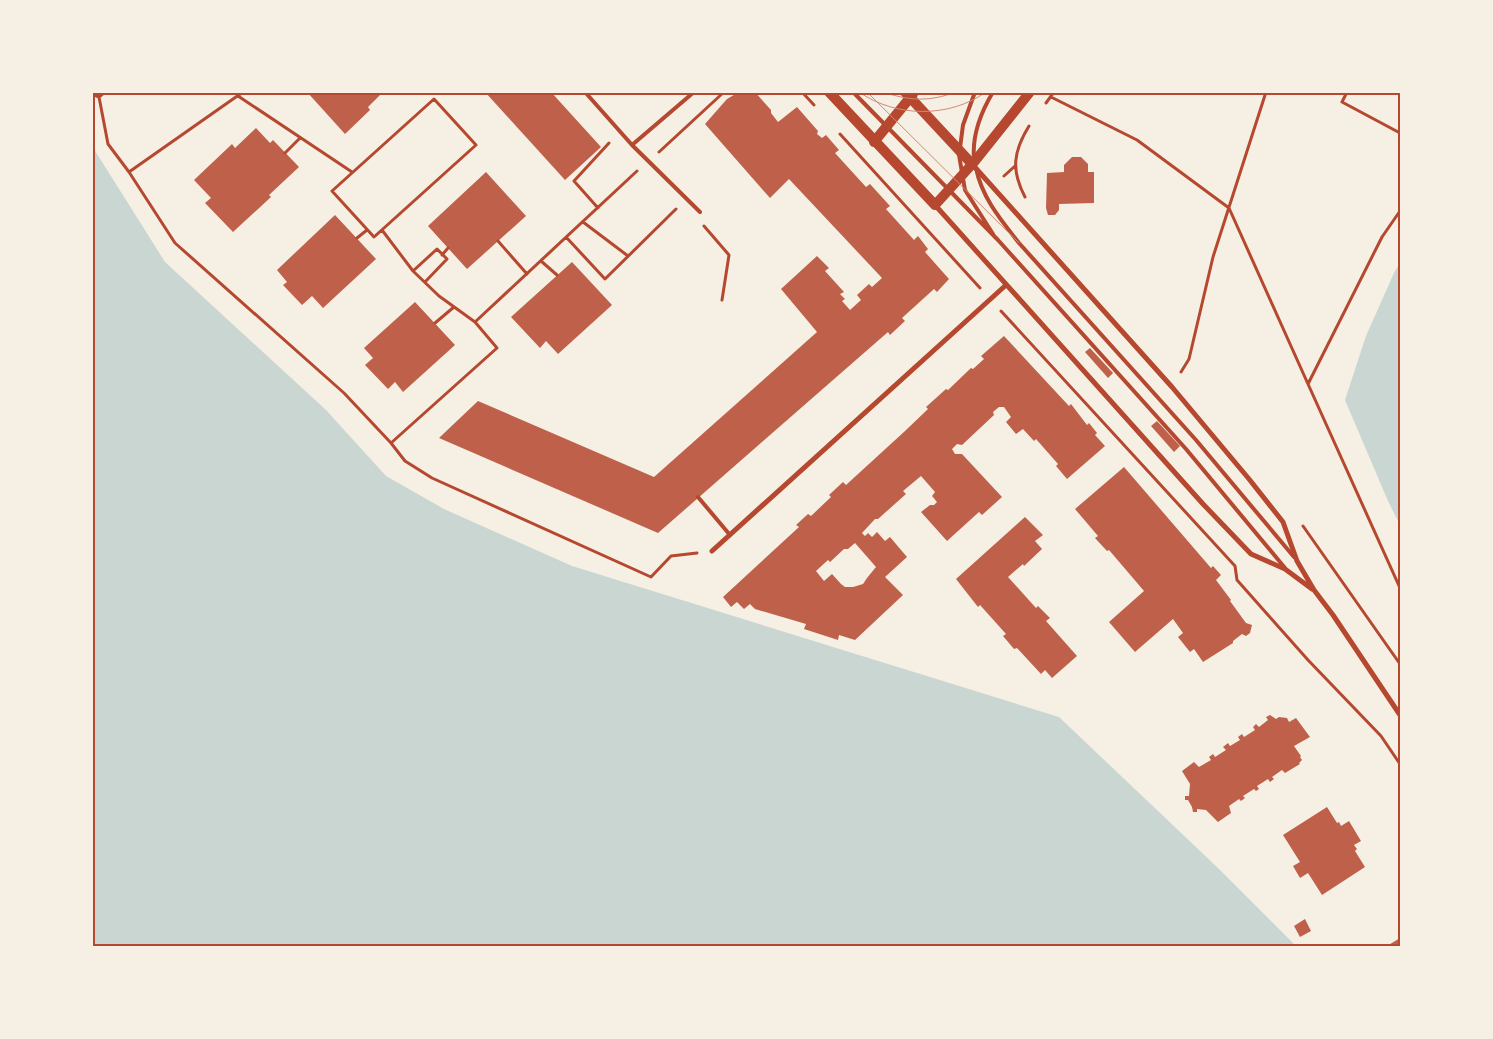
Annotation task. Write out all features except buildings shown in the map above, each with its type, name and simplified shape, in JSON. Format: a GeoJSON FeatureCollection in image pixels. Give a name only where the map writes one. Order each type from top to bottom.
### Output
{"type":"FeatureCollection","features":[{"type":"Feature","properties":{"kind":"main road"},"geometry":{"type":"LineString","coordinates":[[829,92],[935,205],[962,175],[974,165],[1030,92]]}},
{"type":"Feature","properties":{"kind":"main road"},"geometry":{"type":"LineString","coordinates":[[874,142],[910,94],[974,165]]}},
{"type":"Feature","properties":{"kind":"street"},"geometry":{"type":"LineString","coordinates":[[974,165],[1172,387],[1283,522],[1298,561],[1314,590],[1400,715]]}},
{"type":"Feature","properties":{"kind":"street"},"geometry":{"type":"LineString","coordinates":[[935,205],[1202,504],[1251,554],[1285,569],[1314,590]]}},
{"type":"Feature","properties":{"kind":"street"},"geometry":{"type":"LineString","coordinates":[[712,551],[1006,285]]}},
{"type":"Feature","properties":{"kind":"lane"},"geometry":{"type":"LineString","coordinates":[[585,92],[648,162],[700,212]]}},
{"type":"Feature","properties":{"kind":"lane"},"geometry":{"type":"LineString","coordinates":[[632,145],[694,92]]}},
{"type":"Feature","properties":{"kind":"lane"},"geometry":{"type":"LineString","coordinates":[[853,92],[998,240],[1186,449],[1285,569]]}},
{"type":"Feature","properties":{"kind":"lane"},"geometry":{"type":"LineString","coordinates":[[975,92],[963,125],[960,151],[962,175],[965,190],[998,240]]}},
{"type":"Feature","properties":{"kind":"lane"},"geometry":{"type":"LineString","coordinates":[[993,92],[986,104],[977,132],[974,145],[974,165],[983,190],[996,215],[1196,440],[1298,561]]}},
{"type":"Feature","properties":{"kind":"lane"},"geometry":{"type":"LineString","coordinates":[[698,497],[730,534]]}},
{"type":"Feature","properties":{"kind":"path"},"geometry":{"type":"LineString","coordinates":[[99,97],[105,92]]}},
{"type":"Feature","properties":{"kind":"path"},"geometry":{"type":"LineString","coordinates":[[129,172],[242,92]]}},
{"type":"Feature","properties":{"kind":"path"},"geometry":{"type":"LineString","coordinates":[[475,322],[724,92]]}},
{"type":"Feature","properties":{"kind":"path"},"geometry":{"type":"LineString","coordinates":[[802,92],[820,112]]}},
{"type":"Feature","properties":{"kind":"path"},"geometry":{"type":"LineString","coordinates":[[1181,372],[1189,359],[1213,257],[1266,92]]}},
{"type":"Feature","properties":{"kind":"path"},"geometry":{"type":"LineString","coordinates":[[1346,92],[1342,102],[1400,133]]}},
{"type":"Feature","properties":{"kind":"path"},"geometry":{"type":"LineString","coordinates":[[92,94],[99,97]]}},
{"type":"Feature","properties":{"kind":"path"},"geometry":{"type":"LineString","coordinates":[[238,96],[352,172]]}},
{"type":"Feature","properties":{"kind":"path"},"geometry":{"type":"LineString","coordinates":[[99,97],[108,144],[129,172],[175,242],[344,393],[391,443],[405,461],[432,478],[651,577],[671,556],[712,551]]}},
{"type":"Feature","properties":{"kind":"path"},"geometry":{"type":"LineString","coordinates":[[1051,97],[1136,140],[1229,208],[1400,588]]}},
{"type":"Feature","properties":{"kind":"path"},"geometry":{"type":"LineString","coordinates":[[434,99],[476,145],[374,237],[332,191],[352,172],[434,99]]}},
{"type":"Feature","properties":{"kind":"path"},"geometry":{"type":"LineString","coordinates":[[1026,200],[1020,187],[1015,166],[1017,149],[1031,122]]}},
{"type":"Feature","properties":{"kind":"path"},"geometry":{"type":"LineString","coordinates":[[598,208],[574,181],[620,132]]}},
{"type":"Feature","properties":{"kind":"path"},"geometry":{"type":"LineString","coordinates":[[838,132],[1235,566],[1237,580],[1308,660],[1381,736],[1400,764]]}},
{"type":"Feature","properties":{"kind":"path"},"geometry":{"type":"LineString","coordinates":[[285,153],[300,138]]}},
{"type":"Feature","properties":{"kind":"path"},"geometry":{"type":"LineString","coordinates":[[566,237],[604,279],[677,208],[671,201]]}},
{"type":"Feature","properties":{"kind":"path"},"geometry":{"type":"LineString","coordinates":[[1308,384],[1382,237],[1400,211]]}},
{"type":"Feature","properties":{"kind":"path"},"geometry":{"type":"LineString","coordinates":[[700,212],[700,220],[729,255],[722,300]]}},
{"type":"Feature","properties":{"kind":"path"},"geometry":{"type":"LineString","coordinates":[[583,222],[628,256]]}},
{"type":"Feature","properties":{"kind":"path"},"geometry":{"type":"LineString","coordinates":[[357,238],[367,230]]}},
{"type":"Feature","properties":{"kind":"path"},"geometry":{"type":"LineString","coordinates":[[382,230],[413,271],[439,296],[475,322],[497,348],[391,443]]}},
{"type":"Feature","properties":{"kind":"path"},"geometry":{"type":"LineString","coordinates":[[498,241],[527,274]]}},
{"type":"Feature","properties":{"kind":"path"},"geometry":{"type":"LineString","coordinates":[[442,255],[448,248]]}},
{"type":"Feature","properties":{"kind":"path"},"geometry":{"type":"LineString","coordinates":[[413,271],[437,249],[446,259],[424,282]]}},
{"type":"Feature","properties":{"kind":"path"},"geometry":{"type":"LineString","coordinates":[[541,261],[557,276]]}},
{"type":"Feature","properties":{"kind":"path"},"geometry":{"type":"LineString","coordinates":[[435,323],[454,307]]}},
{"type":"Feature","properties":{"kind":"shaded area"},"geometry":{"type":"Polygon","coordinates":[[[92,146],[165,262],[326,410],[386,476],[444,509],[572,566],[1059,717],[1219,869],[1296,946],[93,946],[92,146]]]}},
{"type":"Feature","properties":{"kind":"shaded area"},"geometry":{"type":"Polygon","coordinates":[[[1400,263],[1400,525],[1345,400],[1366,336],[1400,263]]]}},
{"type":"Feature","properties":{"kind":"tram line"},"geometry":{"type":"LineString","coordinates":[[859,92],[889,107],[923,112],[956,107],[972,101],[986,92]]}},
{"type":"Feature","properties":{"kind":"tram line"},"geometry":{"type":"LineString","coordinates":[[867,92],[1019,243]]}},
{"type":"Feature","properties":{"kind":"tram line"},"geometry":{"type":"LineString","coordinates":[[883,92],[911,99],[928,99],[956,92]]}}]}
